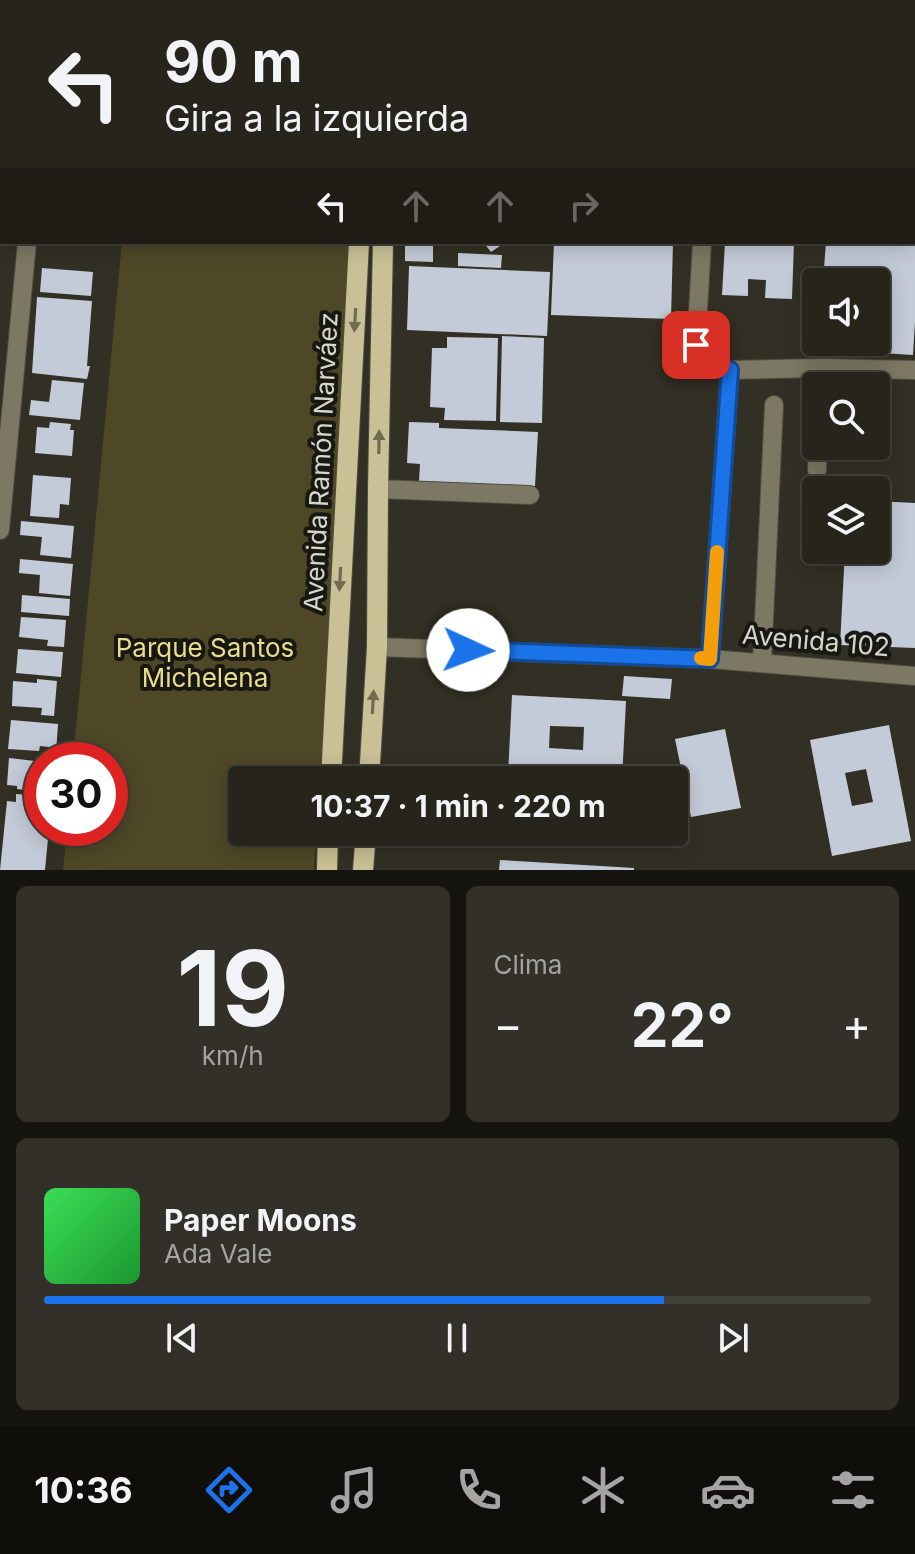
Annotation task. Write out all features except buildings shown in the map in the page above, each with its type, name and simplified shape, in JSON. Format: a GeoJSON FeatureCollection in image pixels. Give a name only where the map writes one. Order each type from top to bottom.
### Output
{"type":"FeatureCollection","features":[{"type":"Feature","properties":{"kind":"main road","name":"Avenida Ramón Narváez"},"geometry":{"type":"LineString","coordinates":[[332,766],[359,244]]}},
{"type":"Feature","properties":{"kind":"main road","name":"Avenida Ramón Narváez"},"geometry":{"type":"LineString","coordinates":[[370,766],[377,647],[383,244]]}},
{"type":"Feature","properties":{"kind":"main road"},"geometry":{"type":"LineString","coordinates":[[327,870],[328,846]]}},
{"type":"Feature","properties":{"kind":"main road"},"geometry":{"type":"LineString","coordinates":[[363,870],[365,846]]}},
{"type":"Feature","properties":{"kind":"street"},"geometry":{"type":"LineString","coordinates":[[0,530],[6,395],[27,244]]}},
{"type":"Feature","properties":{"kind":"street"},"geometry":{"type":"LineString","coordinates":[[702,244],[696,345],[702,361],[730,370],[802,375]]}},
{"type":"Feature","properties":{"kind":"street"},"geometry":{"type":"LineString","coordinates":[[710,659],[730,370]]}},
{"type":"Feature","properties":{"kind":"street"},"geometry":{"type":"LineString","coordinates":[[889,372],[915,370]]}},
{"type":"Feature","properties":{"kind":"street"},"geometry":{"type":"LineString","coordinates":[[762,663],[774,405]]}},
{"type":"Feature","properties":{"kind":"street"},"geometry":{"type":"LineString","coordinates":[[817,460],[817,470]]}},
{"type":"Feature","properties":{"kind":"street"},"geometry":{"type":"LineString","coordinates":[[378,489],[530,495]]}},
{"type":"Feature","properties":{"kind":"street","name":"Avenida 102"},"geometry":{"type":"LineString","coordinates":[[377,647],[710,659],[915,676]]}},
{"type":"Feature","properties":{"kind":"green space","name":"Parque Santos Michelena"},"geometry":{"type":"Polygon","coordinates":[[[122,244],[354,244],[321,766],[228,766],[228,846],[315,846],[314,870],[63,870],[65,846],[128,846],[128,742],[75,742],[122,244]]]}},
{"type":"Feature","properties":{"kind":"slow traffic"},"geometry":{"type":"LineString","coordinates":[[701,658],[710,659],[717,552]]}},
{"type":"Feature","properties":{"kind":"route"},"geometry":{"type":"LineString","coordinates":[[468,650],[710,659],[730,370],[702,361],[696,345]]}}]}
